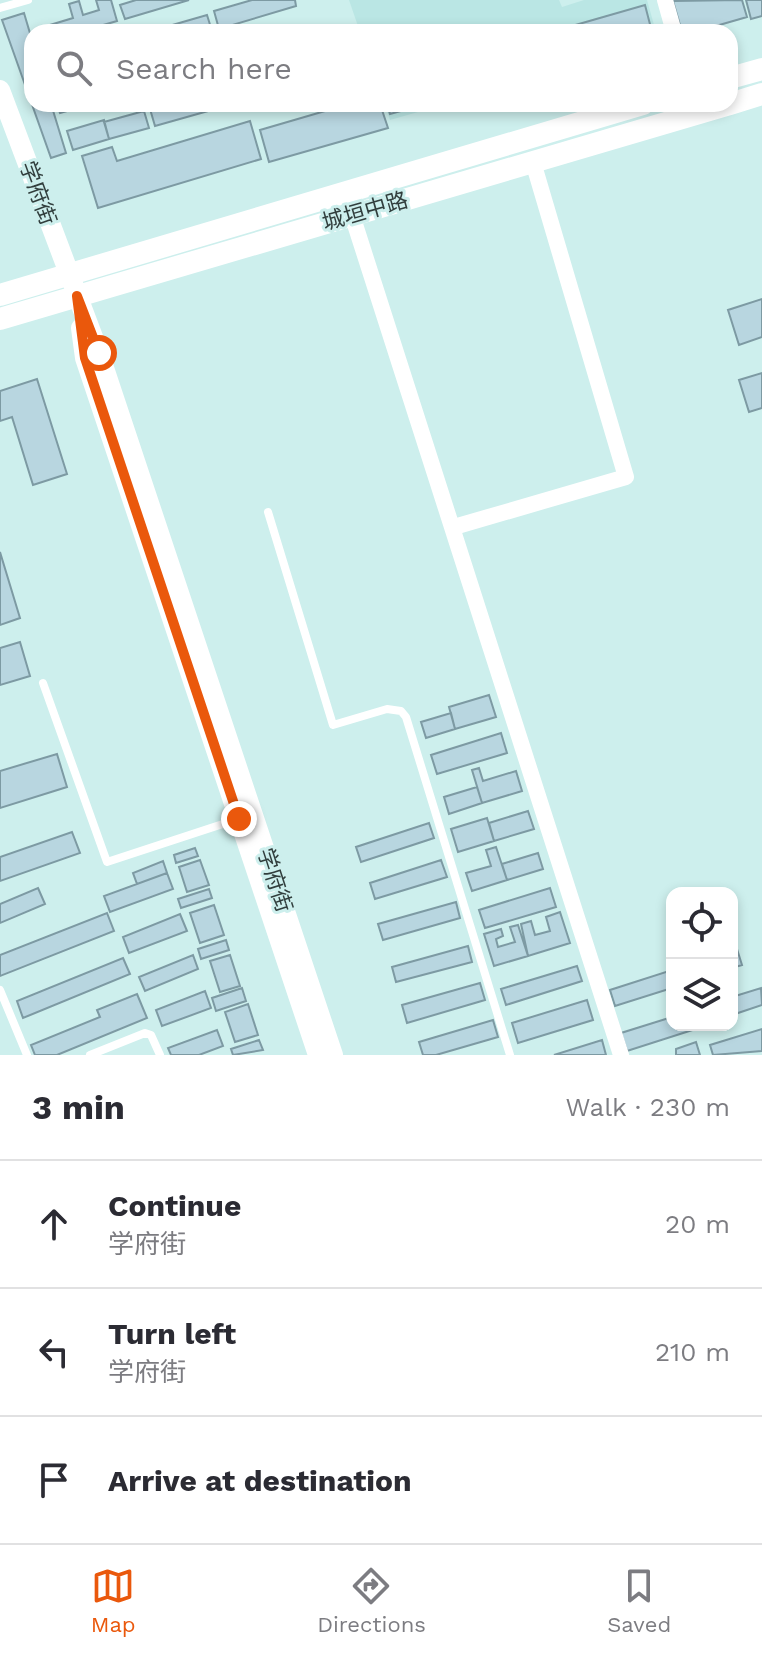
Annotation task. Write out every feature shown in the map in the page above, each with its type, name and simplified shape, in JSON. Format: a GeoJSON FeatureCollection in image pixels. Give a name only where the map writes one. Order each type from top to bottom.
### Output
{"type":"FeatureCollection","features":[{"type":"Feature","properties":{"kind":"main road"},"geometry":{"type":"LineString","coordinates":[[738,76],[762,69]]}},
{"type":"Feature","properties":{"kind":"main road","name":"城垣中路"},"geometry":{"type":"LineString","coordinates":[[738,102],[762,94]]}},
{"type":"Feature","properties":{"kind":"main road","name":"城垣中路"},"geometry":{"type":"LineString","coordinates":[[0,295],[616,112]]}},
{"type":"Feature","properties":{"kind":"main road","name":"城垣中路"},"geometry":{"type":"LineString","coordinates":[[0,319],[703,112]]}},
{"type":"Feature","properties":{"kind":"street"},"geometry":{"type":"LineString","coordinates":[[665,0],[672,24]]}},
{"type":"Feature","properties":{"kind":"street","name":"学府街"},"geometry":{"type":"LineString","coordinates":[[0,90],[77,296],[333,1055]]}},
{"type":"Feature","properties":{"kind":"street"},"geometry":{"type":"LineString","coordinates":[[454,527],[626,477],[533,162]]}},
{"type":"Feature","properties":{"kind":"street"},"geometry":{"type":"LineString","coordinates":[[352,215],[621,1055]]}},
{"type":"Feature","properties":{"kind":"street","name":"学府街"},"geometry":{"type":"LineString","coordinates":[[77,296],[85,358],[318,1055]]}},
{"type":"Feature","properties":{"kind":"lane"},"geometry":{"type":"LineString","coordinates":[[0,8],[28,0]]}},
{"type":"Feature","properties":{"kind":"lane"},"geometry":{"type":"LineString","coordinates":[[268,512],[333,725],[387,709],[401,711],[406,717],[510,1055]]}},
{"type":"Feature","properties":{"kind":"lane"},"geometry":{"type":"LineString","coordinates":[[43,683],[107,862],[239,819]]}},
{"type":"Feature","properties":{"kind":"lane"},"geometry":{"type":"LineString","coordinates":[[0,990],[27,1055]]}},
{"type":"Feature","properties":{"kind":"lane"},"geometry":{"type":"LineString","coordinates":[[90,1055],[145,1033],[151,1035],[160,1055]]}},
{"type":"Feature","properties":{"kind":"shaded area"},"geometry":{"type":"Polygon","coordinates":[[[349,0],[559,0],[562,7],[584,0],[647,0],[654,24],[357,24],[349,0]]]}},
{"type":"Feature","properties":{"kind":"shaded area"},"geometry":{"type":"Polygon","coordinates":[[[388,112],[418,112],[390,120],[388,112]]]}},
{"type":"Feature","properties":{"kind":"building"},"geometry":{"type":"Polygon","coordinates":[[[96,0],[111,0],[117,21],[107,24],[53,24],[73,18],[69,4],[79,1],[83,15],[99,10],[96,0]]]}},
{"type":"Feature","properties":{"kind":"building"},"geometry":{"type":"Polygon","coordinates":[[[136,0],[189,0],[125,19],[120,5],[136,0]]]}},
{"type":"Feature","properties":{"kind":"building"},"geometry":{"type":"Polygon","coordinates":[[[252,0],[295,0],[296,6],[236,24],[218,24],[214,11],[252,0]]]}},
{"type":"Feature","properties":{"kind":"building"},"geometry":{"type":"Polygon","coordinates":[[[742,0],[747,17],[723,24],[680,24],[673,1],[742,0]]]}},
{"type":"Feature","properties":{"kind":"building"},"geometry":{"type":"Polygon","coordinates":[[[746,0],[762,0],[762,16],[751,19],[746,0]]]}},
{"type":"Feature","properties":{"kind":"building"},"geometry":{"type":"Polygon","coordinates":[[[645,5],[650,24],[579,24],[645,5]]]}},
{"type":"Feature","properties":{"kind":"building"},"geometry":{"type":"Polygon","coordinates":[[[24,13],[27,24],[24,24],[24,82],[2,20],[24,13]]]}},
{"type":"Feature","properties":{"kind":"building"},"geometry":{"type":"Polygon","coordinates":[[[207,15],[210,24],[176,24],[207,15]]]}},
{"type":"Feature","properties":{"kind":"building"},"geometry":{"type":"Polygon","coordinates":[[[35,112],[53,112],[66,153],[51,158],[35,112]]]}},
{"type":"Feature","properties":{"kind":"building"},"geometry":{"type":"Polygon","coordinates":[[[144,112],[149,128],[109,139],[104,122],[144,112]]]}},
{"type":"Feature","properties":{"kind":"building"},"geometry":{"type":"Polygon","coordinates":[[[151,112],[205,112],[155,126],[151,112]]]}},
{"type":"Feature","properties":{"kind":"building"},"geometry":{"type":"Polygon","coordinates":[[[322,112],[383,112],[388,128],[269,162],[260,130],[322,112]]]}},
{"type":"Feature","properties":{"kind":"building"},"geometry":{"type":"Polygon","coordinates":[[[104,120],[109,139],[73,150],[67,131],[104,120]]]}},
{"type":"Feature","properties":{"kind":"building"},"geometry":{"type":"Polygon","coordinates":[[[250,121],[261,159],[98,208],[82,156],[112,147],[117,161],[250,121]]]}},
{"type":"Feature","properties":{"kind":"building"},"geometry":{"type":"Polygon","coordinates":[[[762,299],[762,337],[739,345],[728,310],[762,299]]]}},
{"type":"Feature","properties":{"kind":"building"},"geometry":{"type":"Polygon","coordinates":[[[762,373],[762,408],[749,412],[739,380],[762,373]]]}},
{"type":"Feature","properties":{"kind":"building"},"geometry":{"type":"Polygon","coordinates":[[[37,379],[67,474],[33,485],[12,417],[0,421],[0,391],[37,379]]]}},
{"type":"Feature","properties":{"kind":"building"},"geometry":{"type":"Polygon","coordinates":[[[0,552],[20,618],[0,625],[0,552]]]}},
{"type":"Feature","properties":{"kind":"building"},"geometry":{"type":"Polygon","coordinates":[[[20,642],[30,676],[0,685],[0,648],[20,642]]]}},
{"type":"Feature","properties":{"kind":"building"},"geometry":{"type":"Polygon","coordinates":[[[489,695],[496,717],[455,729],[449,707],[489,695]]]}},
{"type":"Feature","properties":{"kind":"building"},"geometry":{"type":"Polygon","coordinates":[[[451,713],[455,729],[426,738],[421,722],[451,713]]]}},
{"type":"Feature","properties":{"kind":"building"},"geometry":{"type":"Polygon","coordinates":[[[501,733],[507,753],[437,774],[431,755],[501,733]]]}},
{"type":"Feature","properties":{"kind":"building"},"geometry":{"type":"Polygon","coordinates":[[[57,754],[67,787],[0,808],[0,771],[57,754]]]}},
{"type":"Feature","properties":{"kind":"building"},"geometry":{"type":"Polygon","coordinates":[[[479,768],[483,781],[516,771],[522,791],[482,803],[472,770],[479,768]]]}},
{"type":"Feature","properties":{"kind":"building"},"geometry":{"type":"Polygon","coordinates":[[[477,787],[482,803],[449,814],[444,797],[477,787]]]}},
{"type":"Feature","properties":{"kind":"building"},"geometry":{"type":"Polygon","coordinates":[[[528,811],[534,829],[494,841],[489,823],[528,811]]]}},
{"type":"Feature","properties":{"kind":"building"},"geometry":{"type":"Polygon","coordinates":[[[487,818],[494,841],[458,852],[451,829],[487,818]]]}},
{"type":"Feature","properties":{"kind":"building"},"geometry":{"type":"Polygon","coordinates":[[[429,823],[434,838],[361,862],[356,847],[429,823]]]}},
{"type":"Feature","properties":{"kind":"building"},"geometry":{"type":"Polygon","coordinates":[[[72,832],[80,853],[0,881],[0,857],[72,832]]]}},
{"type":"Feature","properties":{"kind":"building"},"geometry":{"type":"Polygon","coordinates":[[[496,847],[507,880],[472,891],[466,873],[491,866],[486,850],[496,847]]]}},
{"type":"Feature","properties":{"kind":"building"},"geometry":{"type":"Polygon","coordinates":[[[195,848],[198,856],[176,863],[174,855],[195,848]]]}},
{"type":"Feature","properties":{"kind":"building"},"geometry":{"type":"Polygon","coordinates":[[[538,853],[543,869],[507,880],[502,864],[538,853]]]}},
{"type":"Feature","properties":{"kind":"building"},"geometry":{"type":"Polygon","coordinates":[[[200,860],[209,885],[187,892],[179,867],[200,860]]]}},
{"type":"Feature","properties":{"kind":"building"},"geometry":{"type":"Polygon","coordinates":[[[441,860],[447,877],[375,899],[370,883],[441,860]]]}},
{"type":"Feature","properties":{"kind":"building"},"geometry":{"type":"Polygon","coordinates":[[[163,861],[167,873],[137,884],[133,873],[163,861]]]}},
{"type":"Feature","properties":{"kind":"building"},"geometry":{"type":"Polygon","coordinates":[[[167,873],[173,889],[110,912],[104,896],[167,873]]]}},
{"type":"Feature","properties":{"kind":"building"},"geometry":{"type":"Polygon","coordinates":[[[38,888],[45,904],[0,923],[0,904],[38,888]]]}},
{"type":"Feature","properties":{"kind":"building"},"geometry":{"type":"Polygon","coordinates":[[[550,888],[556,907],[485,928],[479,910],[550,888]]]}},
{"type":"Feature","properties":{"kind":"building"},"geometry":{"type":"Polygon","coordinates":[[[209,889],[212,898],[181,908],[178,899],[209,889]]]}},
{"type":"Feature","properties":{"kind":"building"},"geometry":{"type":"Polygon","coordinates":[[[456,902],[460,918],[383,940],[378,924],[456,902]]]}},
{"type":"Feature","properties":{"kind":"building"},"geometry":{"type":"Polygon","coordinates":[[[214,905],[224,935],[200,943],[190,913],[214,905]]]}},
{"type":"Feature","properties":{"kind":"building"},"geometry":{"type":"Polygon","coordinates":[[[560,912],[570,943],[528,956],[521,924],[531,921],[535,935],[550,931],[546,917],[560,912]]]}},
{"type":"Feature","properties":{"kind":"building"},"geometry":{"type":"Polygon","coordinates":[[[107,913],[114,931],[0,976],[0,955],[107,913]]]}},
{"type":"Feature","properties":{"kind":"building"},"geometry":{"type":"Polygon","coordinates":[[[180,914],[187,931],[129,953],[123,937],[180,914]]]}},
{"type":"Feature","properties":{"kind":"building"},"geometry":{"type":"Polygon","coordinates":[[[518,925],[528,956],[494,966],[484,934],[501,929],[503,936],[496,939],[498,947],[515,942],[510,927],[518,925]]]}},
{"type":"Feature","properties":{"kind":"building"},"geometry":{"type":"Polygon","coordinates":[[[226,940],[229,950],[201,959],[198,949],[226,940]]]}},
{"type":"Feature","properties":{"kind":"building"},"geometry":{"type":"Polygon","coordinates":[[[468,946],[472,962],[396,982],[392,967],[468,946]]]}},
{"type":"Feature","properties":{"kind":"building"},"geometry":{"type":"Polygon","coordinates":[[[193,955],[198,969],[145,991],[139,977],[193,955]]]}},
{"type":"Feature","properties":{"kind":"building"},"geometry":{"type":"Polygon","coordinates":[[[230,955],[240,986],[220,992],[210,961],[230,955]]]}},
{"type":"Feature","properties":{"kind":"building"},"geometry":{"type":"Polygon","coordinates":[[[123,958],[130,974],[23,1018],[17,1001],[123,958]]]}},
{"type":"Feature","properties":{"kind":"building"},"geometry":{"type":"Polygon","coordinates":[[[577,966],[582,981],[506,1005],[501,989],[577,966]]]}},
{"type":"Feature","properties":{"kind":"building"},"geometry":{"type":"Polygon","coordinates":[[[666,972],[666,990],[615,1006],[610,990],[666,972]]]}},
{"type":"Feature","properties":{"kind":"building"},"geometry":{"type":"Polygon","coordinates":[[[480,983],[485,1000],[407,1023],[402,1005],[480,983]]]}},
{"type":"Feature","properties":{"kind":"building"},"geometry":{"type":"Polygon","coordinates":[[[242,988],[246,1001],[216,1011],[212,998],[242,988]]]}},
{"type":"Feature","properties":{"kind":"building"},"geometry":{"type":"Polygon","coordinates":[[[761,988],[762,1005],[738,1013],[738,995],[761,988]]]}},
{"type":"Feature","properties":{"kind":"building"},"geometry":{"type":"Polygon","coordinates":[[[205,991],[211,1008],[162,1026],[156,1010],[205,991]]]}},
{"type":"Feature","properties":{"kind":"building"},"geometry":{"type":"Polygon","coordinates":[[[137,994],[147,1018],[57,1055],[35,1055],[31,1045],[100,1017],[97,1010],[137,994]]]}},
{"type":"Feature","properties":{"kind":"building"},"geometry":{"type":"Polygon","coordinates":[[[587,1000],[593,1020],[518,1043],[512,1023],[587,1000]]]}},
{"type":"Feature","properties":{"kind":"building"},"geometry":{"type":"Polygon","coordinates":[[[248,1004],[258,1035],[235,1042],[225,1012],[248,1004]]]}},
{"type":"Feature","properties":{"kind":"building"},"geometry":{"type":"Polygon","coordinates":[[[666,1019],[666,1031],[689,1031],[627,1051],[621,1033],[666,1019]]]}},
{"type":"Feature","properties":{"kind":"building"},"geometry":{"type":"Polygon","coordinates":[[[493,1020],[498,1037],[436,1055],[423,1055],[419,1042],[493,1020]]]}},
{"type":"Feature","properties":{"kind":"building"},"geometry":{"type":"Polygon","coordinates":[[[762,1029],[762,1051],[713,1055],[710,1045],[762,1029]]]}},
{"type":"Feature","properties":{"kind":"building"},"geometry":{"type":"Polygon","coordinates":[[[217,1030],[223,1046],[199,1055],[171,1055],[168,1048],[217,1030]]]}},
{"type":"Feature","properties":{"kind":"building"},"geometry":{"type":"Polygon","coordinates":[[[259,1040],[263,1050],[233,1055],[231,1049],[259,1040]]]}},
{"type":"Feature","properties":{"kind":"building"},"geometry":{"type":"Polygon","coordinates":[[[602,1040],[606,1055],[554,1055],[602,1040]]]}},
{"type":"Feature","properties":{"kind":"building"},"geometry":{"type":"Polygon","coordinates":[[[696,1042],[700,1055],[676,1055],[676,1049],[696,1042]]]}},
{"type":"Feature","properties":{"kind":"route"},"geometry":{"type":"LineString","coordinates":[[99,353],[77,296],[85,358],[239,819]]}}]}
